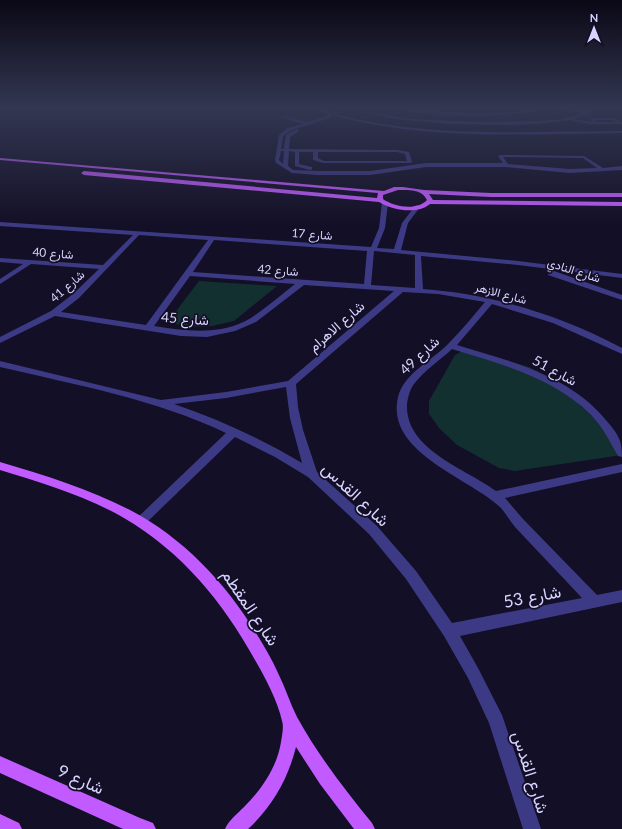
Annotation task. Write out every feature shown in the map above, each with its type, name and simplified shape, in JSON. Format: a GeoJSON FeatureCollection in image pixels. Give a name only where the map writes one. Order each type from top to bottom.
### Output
{"type":"FeatureCollection","features":[{"type":"Feature","properties":{"kind":"main road"},"geometry":{"type":"LineString","coordinates":[[0,159],[382,192],[403,188],[422,192],[491,195],[622,195]]}},
{"type":"Feature","properties":{"kind":"main road"},"geometry":{"type":"LineString","coordinates":[[0,164],[60,171]]}},
{"type":"Feature","properties":{"kind":"main road"},"geometry":{"type":"LineString","coordinates":[[75,172],[382,201],[400,207],[417,207],[429,202],[622,204]]}},
{"type":"Feature","properties":{"kind":"main road"},"geometry":{"type":"LineString","coordinates":[[382,192],[379,196],[382,201]]}},
{"type":"Feature","properties":{"kind":"main road"},"geometry":{"type":"LineString","coordinates":[[422,192],[429,197],[429,202]]}},
{"type":"Feature","properties":{"kind":"main road","name":"شارع المقطم"},"geometry":{"type":"LineString","coordinates":[[0,466],[41,478],[99,501],[140,522],[180,551],[205,575],[251,637],[272,676],[291,722],[336,793],[366,829]]}},
{"type":"Feature","properties":{"kind":"main road","name":"شارع المقطم"},"geometry":{"type":"LineString","coordinates":[[234,829],[262,801],[278,776],[288,748],[291,722]]}},
{"type":"Feature","properties":{"kind":"main road","name":"شارع 9"},"geometry":{"type":"LineString","coordinates":[[0,764],[138,827],[147,829]]}},
{"type":"Feature","properties":{"kind":"main road"},"geometry":{"type":"LineString","coordinates":[[0,824],[13,829]]}},
{"type":"Feature","properties":{"kind":"street"},"geometry":{"type":"LineString","coordinates":[[410,162],[407,153],[402,151],[279,150],[278,163],[292,171],[305,173],[360,174],[426,165],[506,165],[556,170],[622,168]]}},
{"type":"Feature","properties":{"kind":"street"},"geometry":{"type":"LineString","coordinates":[[285,167],[286,150]]}},
{"type":"Feature","properties":{"kind":"street"},"geometry":{"type":"LineString","coordinates":[[297,150],[297,165],[308,168],[357,168],[397,162]]}},
{"type":"Feature","properties":{"kind":"street"},"geometry":{"type":"LineString","coordinates":[[316,150],[315,159],[323,162],[410,162],[426,165]]}},
{"type":"Feature","properties":{"kind":"street"},"geometry":{"type":"LineString","coordinates":[[506,165],[500,156],[584,157],[602,169]]}},
{"type":"Feature","properties":{"kind":"street"},"geometry":{"type":"LineString","coordinates":[[367,287],[372,249],[382,228],[382,201]]}},
{"type":"Feature","properties":{"kind":"street"},"geometry":{"type":"LineString","coordinates":[[397,251],[405,223],[417,207]]}},
{"type":"Feature","properties":{"kind":"street","name":"شارع 17"},"geometry":{"type":"LineString","coordinates":[[0,224],[397,251],[622,276]]}},
{"type":"Feature","properties":{"kind":"street","name":"شارع 41"},"geometry":{"type":"LineString","coordinates":[[0,340],[54,313],[76,296],[137,234]]}},
{"type":"Feature","properties":{"kind":"street"},"geometry":{"type":"LineString","coordinates":[[148,328],[212,239]]}},
{"type":"Feature","properties":{"kind":"street"},"geometry":{"type":"LineString","coordinates":[[418,254],[419,291]]}},
{"type":"Feature","properties":{"kind":"street","name":"شارع 40"},"geometry":{"type":"LineString","coordinates":[[0,260],[104,268]]}},
{"type":"Feature","properties":{"kind":"street"},"geometry":{"type":"LineString","coordinates":[[0,282],[30,262]]}},
{"type":"Feature","properties":{"kind":"street","name":"شارع النادي"},"geometry":{"type":"LineString","coordinates":[[518,264],[567,277],[622,298]]}},
{"type":"Feature","properties":{"kind":"street","name":"شارع 42"},"geometry":{"type":"LineString","coordinates":[[188,274],[367,287]]}},
{"type":"Feature","properties":{"kind":"street","name":"شارع 45"},"geometry":{"type":"LineString","coordinates":[[54,313],[148,328],[193,334],[207,334],[232,329],[253,320],[301,283]]}},
{"type":"Feature","properties":{"kind":"street","name":"شارع الازهر"},"geometry":{"type":"LineString","coordinates":[[367,287],[456,294],[491,301],[568,326],[604,340],[622,351]]}},
{"type":"Feature","properties":{"kind":"street","name":"شارع الاهرام"},"geometry":{"type":"LineString","coordinates":[[291,383],[400,290]]}},
{"type":"Feature","properties":{"kind":"street","name":"شارع 49"},"geometry":{"type":"LineString","coordinates":[[491,301],[451,346],[410,382],[403,396],[402,413],[408,430],[421,447],[440,463],[472,480],[495,496],[595,602]]}},
{"type":"Feature","properties":{"kind":"street","name":"شارع 51"},"geometry":{"type":"LineString","coordinates":[[451,346],[534,373],[568,392],[598,417],[609,431],[622,453]]}},
{"type":"Feature","properties":{"kind":"street","name":"شارع القدس"},"geometry":{"type":"LineString","coordinates":[[0,364],[161,403],[201,417],[279,454],[312,474],[373,530],[411,575],[449,631],[473,673],[496,721],[532,829]]}},
{"type":"Feature","properties":{"kind":"street"},"geometry":{"type":"LineString","coordinates":[[161,403],[226,395],[291,383],[292,405],[298,434],[312,474]]}},
{"type":"Feature","properties":{"kind":"street"},"geometry":{"type":"LineString","coordinates":[[140,522],[234,432]]}},
{"type":"Feature","properties":{"kind":"street"},"geometry":{"type":"LineString","coordinates":[[495,496],[622,468]]}},
{"type":"Feature","properties":{"kind":"street","name":"شارع 53"},"geometry":{"type":"LineString","coordinates":[[449,631],[622,596]]}},
{"type":"Feature","properties":{"kind":"green space"},"geometry":{"type":"Polygon","coordinates":[[[199,281],[277,286],[234,321],[212,326],[197,327],[167,323],[199,281]]]}},
{"type":"Feature","properties":{"kind":"green space"},"geometry":{"type":"Polygon","coordinates":[[[462,351],[473,351],[529,367],[550,378],[606,429],[622,455],[515,471],[499,468],[457,445],[439,428],[429,414],[429,401],[455,355],[462,351]]]}}]}
